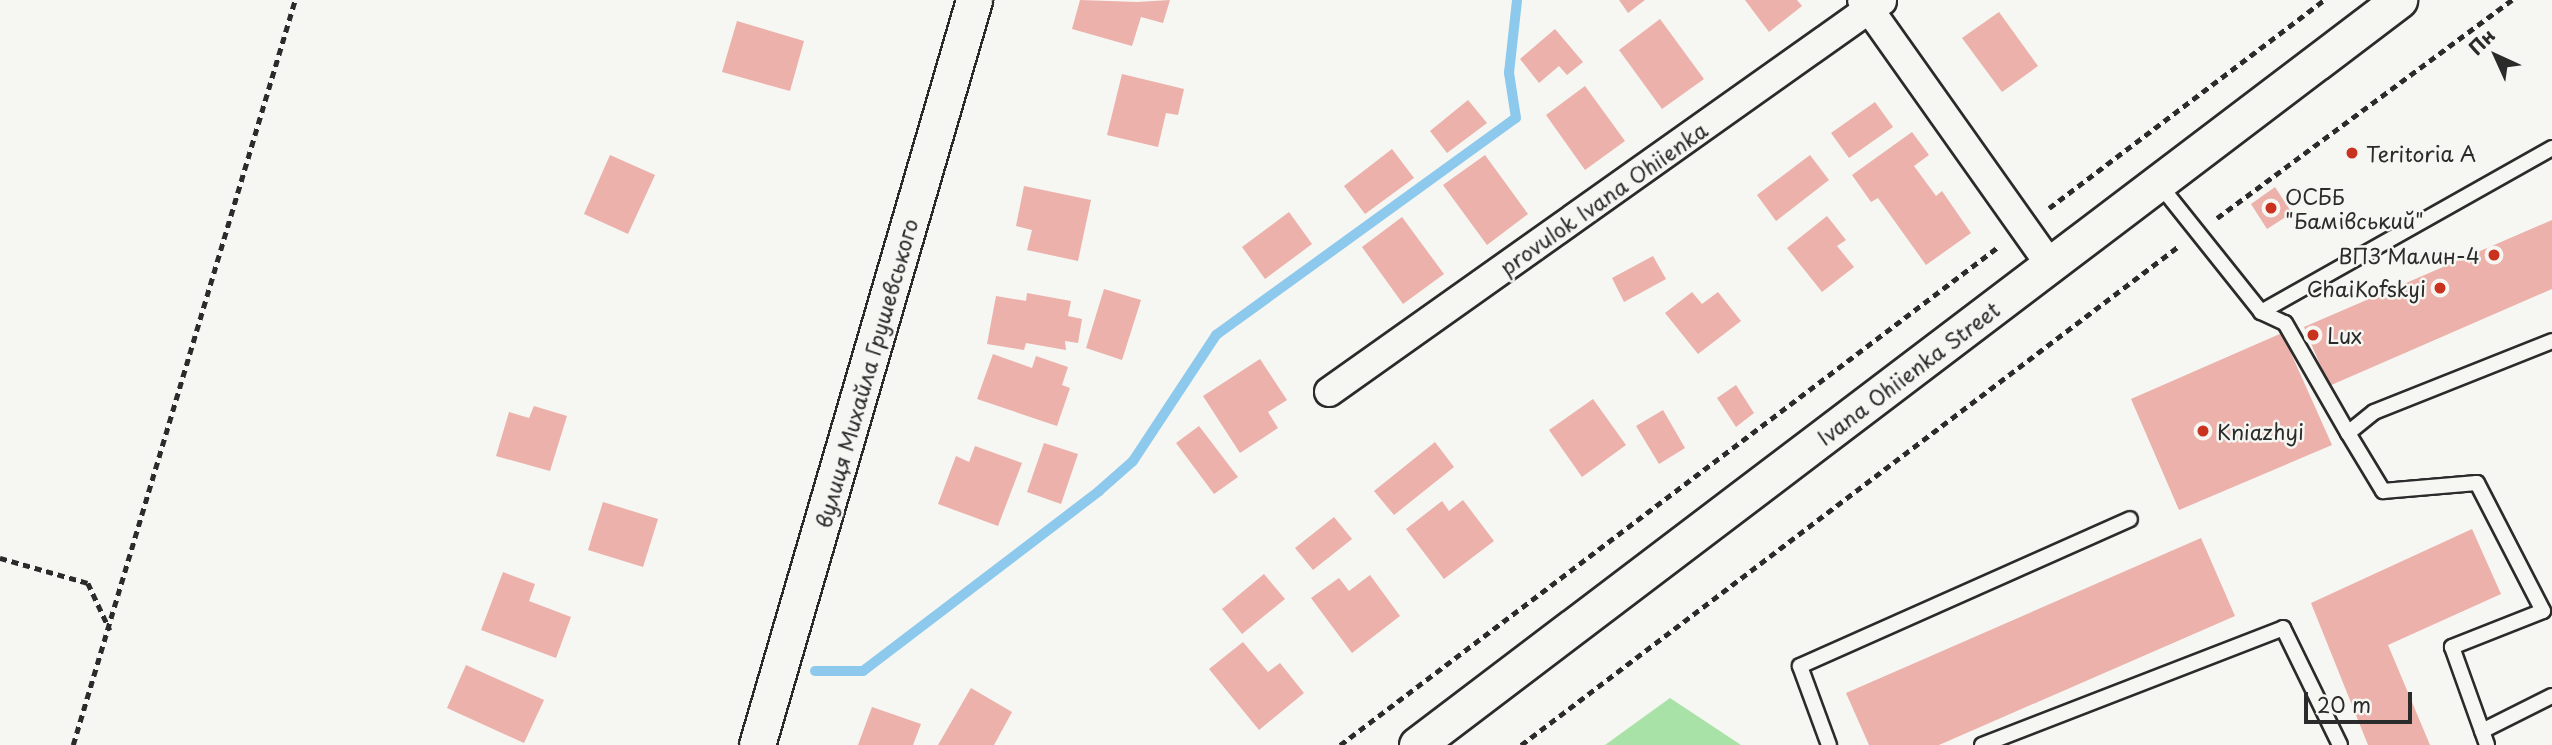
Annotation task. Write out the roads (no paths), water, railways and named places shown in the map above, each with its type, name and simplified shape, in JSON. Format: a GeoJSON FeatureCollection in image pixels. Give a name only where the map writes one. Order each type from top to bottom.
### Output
{"type":"FeatureCollection","features":[{"type":"Feature","properties":{"kind":"street","name":"вулиця Михайла Грушевського"},"geometry":{"type":"LineString","coordinates":[[757,745],[974,0]]}},
{"type":"Feature","properties":{"kind":"street","name":"Ivana Ohiienka Street"},"geometry":{"type":"LineString","coordinates":[[1417,745],[2399,0]]}},
{"type":"Feature","properties":{"kind":"street"},"geometry":{"type":"LineString","coordinates":[[1872,3],[2050,265]]}},
{"type":"Feature","properties":{"kind":"street","name":"provulok Ivana Ohiienka"},"geometry":{"type":"LineString","coordinates":[[1329,392],[1872,3]]}},
{"type":"Feature","properties":{"kind":"lane"},"geometry":{"type":"LineString","coordinates":[[2261,312],[2552,148]]}},
{"type":"Feature","properties":{"kind":"lane"},"geometry":{"type":"LineString","coordinates":[[2158,183],[2261,312],[2285,323],[2383,491],[2477,483],[2543,611],[2452,647],[2484,738],[2552,696]]}},
{"type":"Feature","properties":{"kind":"lane"},"geometry":{"type":"LineString","coordinates":[[2348,433],[2374,412],[2552,341]]}},
{"type":"Feature","properties":{"kind":"lane"},"geometry":{"type":"LineString","coordinates":[[1829,745],[1800,666],[2130,519]]}},
{"type":"Feature","properties":{"kind":"lane"},"geometry":{"type":"LineString","coordinates":[[1982,745],[2283,628],[2340,745]]}},
{"type":"Feature","properties":{"kind":"waterway"},"geometry":{"type":"LineString","coordinates":[[815,671],[863,671],[1099,491],[1133,461],[1216,335],[1516,118],[1509,73],[1517,0]]}},
{"type":"Feature","properties":{"kind":"place","name":"Teritoria A"},"geometry":{"type":"Point","coordinates":[2352,153]}},
{"type":"Feature","properties":{"kind":"place","name":"ОСББ \"Бамівський\""},"geometry":{"type":"Point","coordinates":[2271,208]}},
{"type":"Feature","properties":{"kind":"place","name":"ВПЗ Малин-4"},"geometry":{"type":"Point","coordinates":[2494,255]}},
{"type":"Feature","properties":{"kind":"place","name":"ChaiKofskyi"},"geometry":{"type":"Point","coordinates":[2440,288]}},
{"type":"Feature","properties":{"kind":"place","name":"Lux"},"geometry":{"type":"Point","coordinates":[2313,335]}},
{"type":"Feature","properties":{"kind":"place","name":"Kniazhyi"},"geometry":{"type":"Point","coordinates":[2203,431]}}]}
